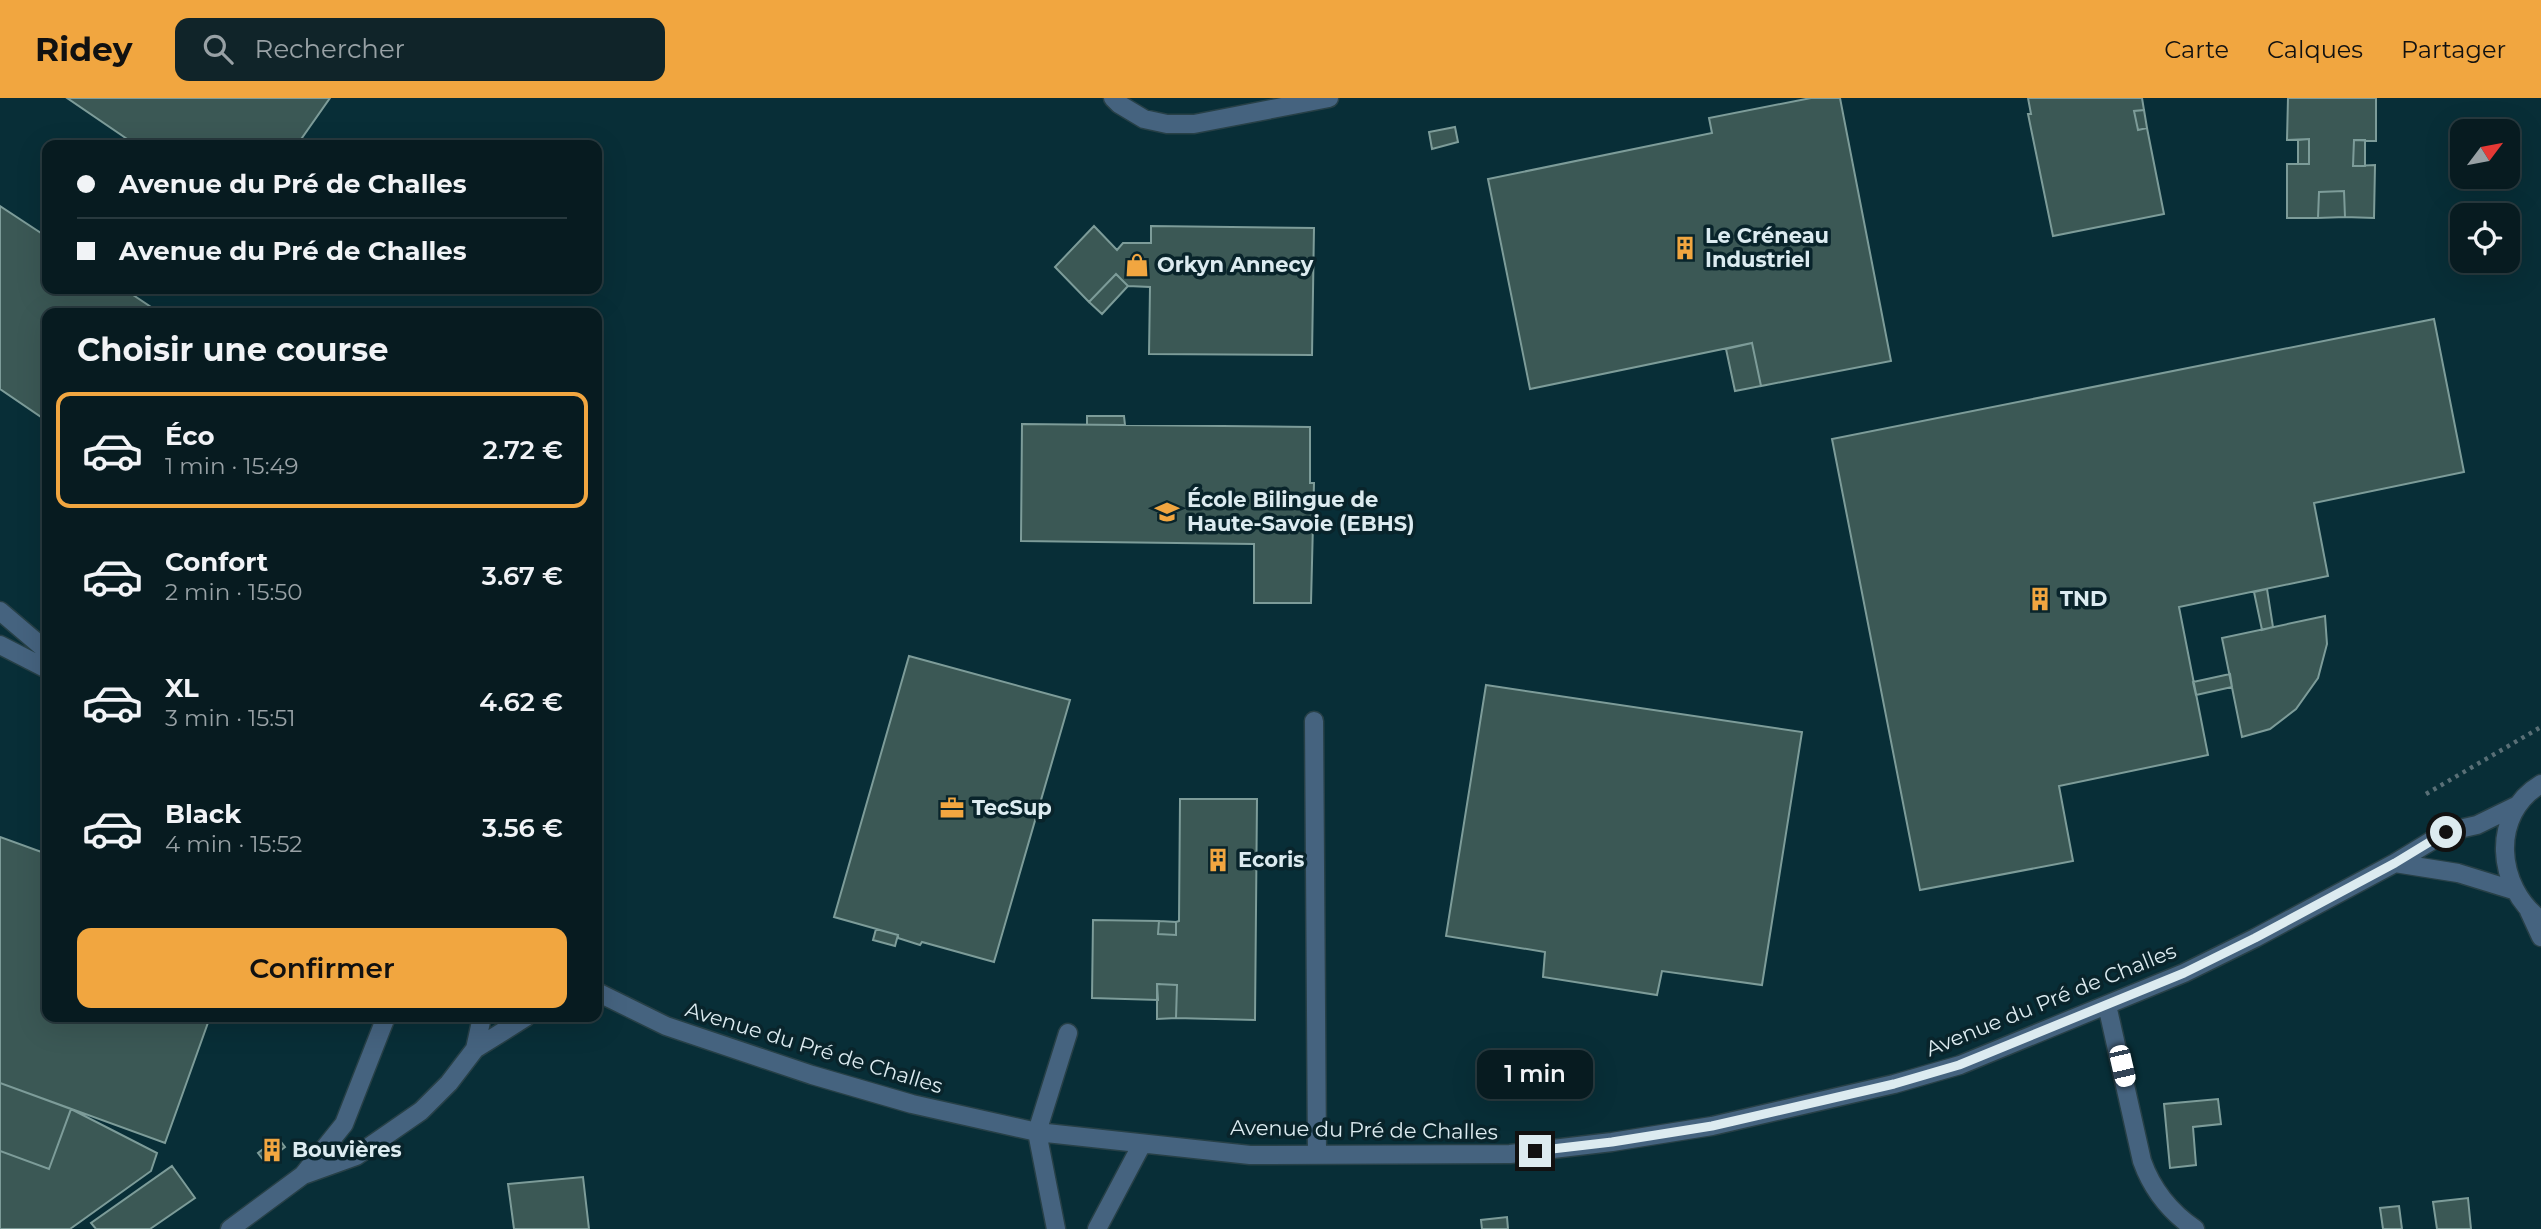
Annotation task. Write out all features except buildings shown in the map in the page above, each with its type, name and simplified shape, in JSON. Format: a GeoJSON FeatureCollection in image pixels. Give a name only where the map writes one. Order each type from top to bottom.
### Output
{"type":"FeatureCollection","features":[{"type":"Feature","properties":{"kind":"street"},"geometry":{"type":"LineString","coordinates":[[1113,98],[1144,119],[1167,124],[1194,124],[1329,98]]}},
{"type":"Feature","properties":{"kind":"street"},"geometry":{"type":"LineString","coordinates":[[0,611],[42,647]]}},
{"type":"Feature","properties":{"kind":"street"},"geometry":{"type":"LineString","coordinates":[[0,645],[42,666]]}},
{"type":"Feature","properties":{"kind":"street"},"geometry":{"type":"LineString","coordinates":[[1314,721],[1317,1155]]}},
{"type":"Feature","properties":{"kind":"street"},"geometry":{"type":"LineString","coordinates":[[2541,784],[2518,805],[2506,832],[2505,862],[2513,890],[2535,915],[2541,937]]}},
{"type":"Feature","properties":{"kind":"street","name":"Avenue du Pré de Challes"},"geometry":{"type":"LineString","coordinates":[[602,994],[666,1026],[812,1075],[912,1104],[1037,1132],[1250,1155],[1510,1154],[1612,1142],[1712,1126],[1894,1084],[1959,1065],[2184,973],[2395,863],[2446,832],[2477,825],[2518,805]]}},
{"type":"Feature","properties":{"kind":"street"},"geometry":{"type":"LineString","coordinates":[[2395,863],[2458,873],[2513,890]]}},
{"type":"Feature","properties":{"kind":"street"},"geometry":{"type":"LineString","coordinates":[[2107,1005],[2141,1161],[2149,1180],[2167,1204],[2195,1229]]}},
{"type":"Feature","properties":{"kind":"street"},"geometry":{"type":"LineString","coordinates":[[230,1229],[303,1175],[344,1124],[384,1022]]}},
{"type":"Feature","properties":{"kind":"street"},"geometry":{"type":"LineString","coordinates":[[475,1049],[481,1022]]}},
{"type":"Feature","properties":{"kind":"street"},"geometry":{"type":"LineString","coordinates":[[303,1175],[356,1156],[421,1111],[449,1083],[475,1049],[518,1022]]}},
{"type":"Feature","properties":{"kind":"street"},"geometry":{"type":"LineString","coordinates":[[1056,1229],[1037,1132],[1068,1034]]}},
{"type":"Feature","properties":{"kind":"street"},"geometry":{"type":"LineString","coordinates":[[1097,1229],[1142,1144]]}},
{"type":"Feature","properties":{"kind":"path"},"geometry":{"type":"LineString","coordinates":[[2426,794],[2541,727]]}},
{"type":"Feature","properties":{"kind":"shaded area"},"geometry":{"type":"Polygon","coordinates":[[[0,98],[2541,98],[2541,1229],[0,1229],[0,98]]]}},
{"type":"Feature","properties":{"kind":"place","name":"Le Créneau Industriel"},"geometry":{"type":"Point","coordinates":[1685,248]}},
{"type":"Feature","properties":{"kind":"place","name":"Orkyn Annecy"},"geometry":{"type":"Point","coordinates":[1137,265]}},
{"type":"Feature","properties":{"kind":"place","name":"École Bilingue de Haute-Savoie (EBHS)"},"geometry":{"type":"Point","coordinates":[1167,512]}},
{"type":"Feature","properties":{"kind":"place","name":"TND"},"geometry":{"type":"Point","coordinates":[2040,599]}},
{"type":"Feature","properties":{"kind":"place","name":"TecSup"},"geometry":{"type":"Point","coordinates":[952,808]}},
{"type":"Feature","properties":{"kind":"place","name":"Ecoris"},"geometry":{"type":"Point","coordinates":[1218,860]}},
{"type":"Feature","properties":{"kind":"place","name":"Bouvières"},"geometry":{"type":"Point","coordinates":[272,1150]}},
{"type":"Feature","properties":{"kind":"route"},"geometry":{"type":"LineString","coordinates":[[1535,1151],[1712,1126],[1894,1084],[1959,1065],[2184,973],[2395,863],[2446,832]]}}]}
